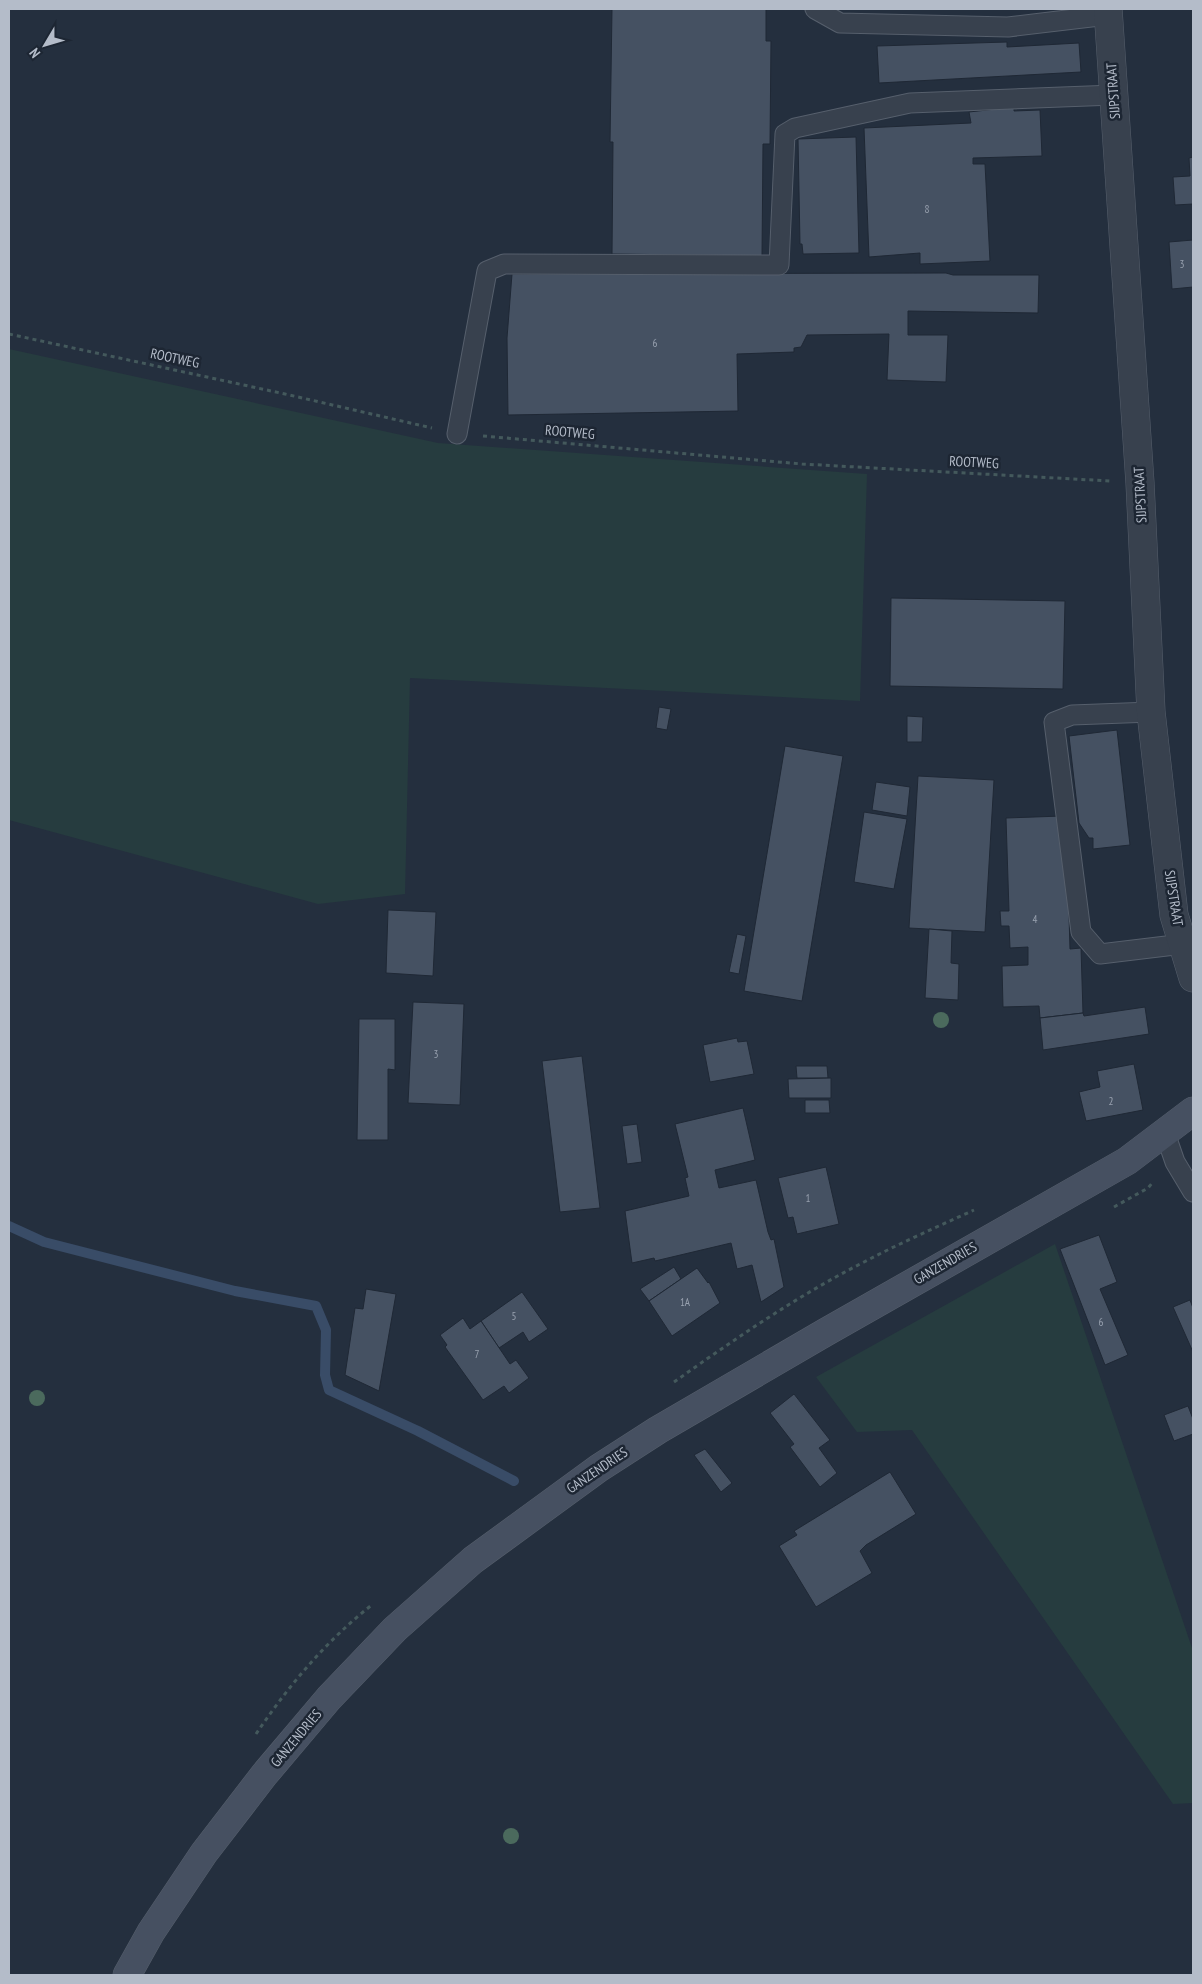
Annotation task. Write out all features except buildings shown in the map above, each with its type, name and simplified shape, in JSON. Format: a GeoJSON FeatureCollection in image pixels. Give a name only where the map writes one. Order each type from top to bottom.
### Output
{"type":"FeatureCollection","features":[{"type":"Feature","properties":{"kind":"main road","name":"GANZENDRIES"},"geometry":{"type":"LineString","coordinates":[[127,1975],[151,1932],[204,1852],[264,1775],[329,1698],[395,1629],[473,1560],[599,1468],[658,1430],[877,1302],[1127,1162],[1193,1111]]}},
{"type":"Feature","properties":{"kind":"street","name":"SIJPSTRAAT"},"geometry":{"type":"LineString","coordinates":[[1108,12],[1140,482],[1152,712],[1174,915],[1193,978]]}},
{"type":"Feature","properties":{"kind":"lane"},"geometry":{"type":"LineString","coordinates":[[815,9],[840,23],[1008,27],[1108,12]]}},
{"type":"Feature","properties":{"kind":"lane"},"geometry":{"type":"LineString","coordinates":[[457,434],[487,271],[504,264],[779,265],[785,134],[795,128],[910,103],[1114,95]]}},
{"type":"Feature","properties":{"kind":"lane"},"geometry":{"type":"LineString","coordinates":[[1152,712],[1072,715],[1054,722],[1081,932],[1100,954],[1183,944]]}},
{"type":"Feature","properties":{"kind":"lane"},"geometry":{"type":"LineString","coordinates":[[1165,1133],[1174,1162],[1193,1192]]}},
{"type":"Feature","properties":{"kind":"path","name":"ROOTWEG"},"geometry":{"type":"LineString","coordinates":[[9,334],[285,394],[457,434],[802,464],[1140,482]]}},
{"type":"Feature","properties":{"kind":"path"},"geometry":{"type":"LineString","coordinates":[[1107,1211],[1148,1188],[1154,1181]]}},
{"type":"Feature","properties":{"kind":"green space"},"geometry":{"type":"Polygon","coordinates":[[[9,349],[438,443],[867,474],[860,701],[410,678],[405,894],[318,904],[9,820],[9,349]]]}},
{"type":"Feature","properties":{"kind":"green space"},"geometry":{"type":"Polygon","coordinates":[[[1055,1244],[1193,1648],[1193,1803],[1173,1804],[912,1430],[857,1432],[816,1377],[1055,1244]]]}},
{"type":"Feature","properties":{"kind":"waterway"},"geometry":{"type":"LineString","coordinates":[[9,1226],[44,1242],[235,1291],[316,1306],[326,1330],[325,1375],[329,1390],[418,1431],[514,1481]]}}]}
